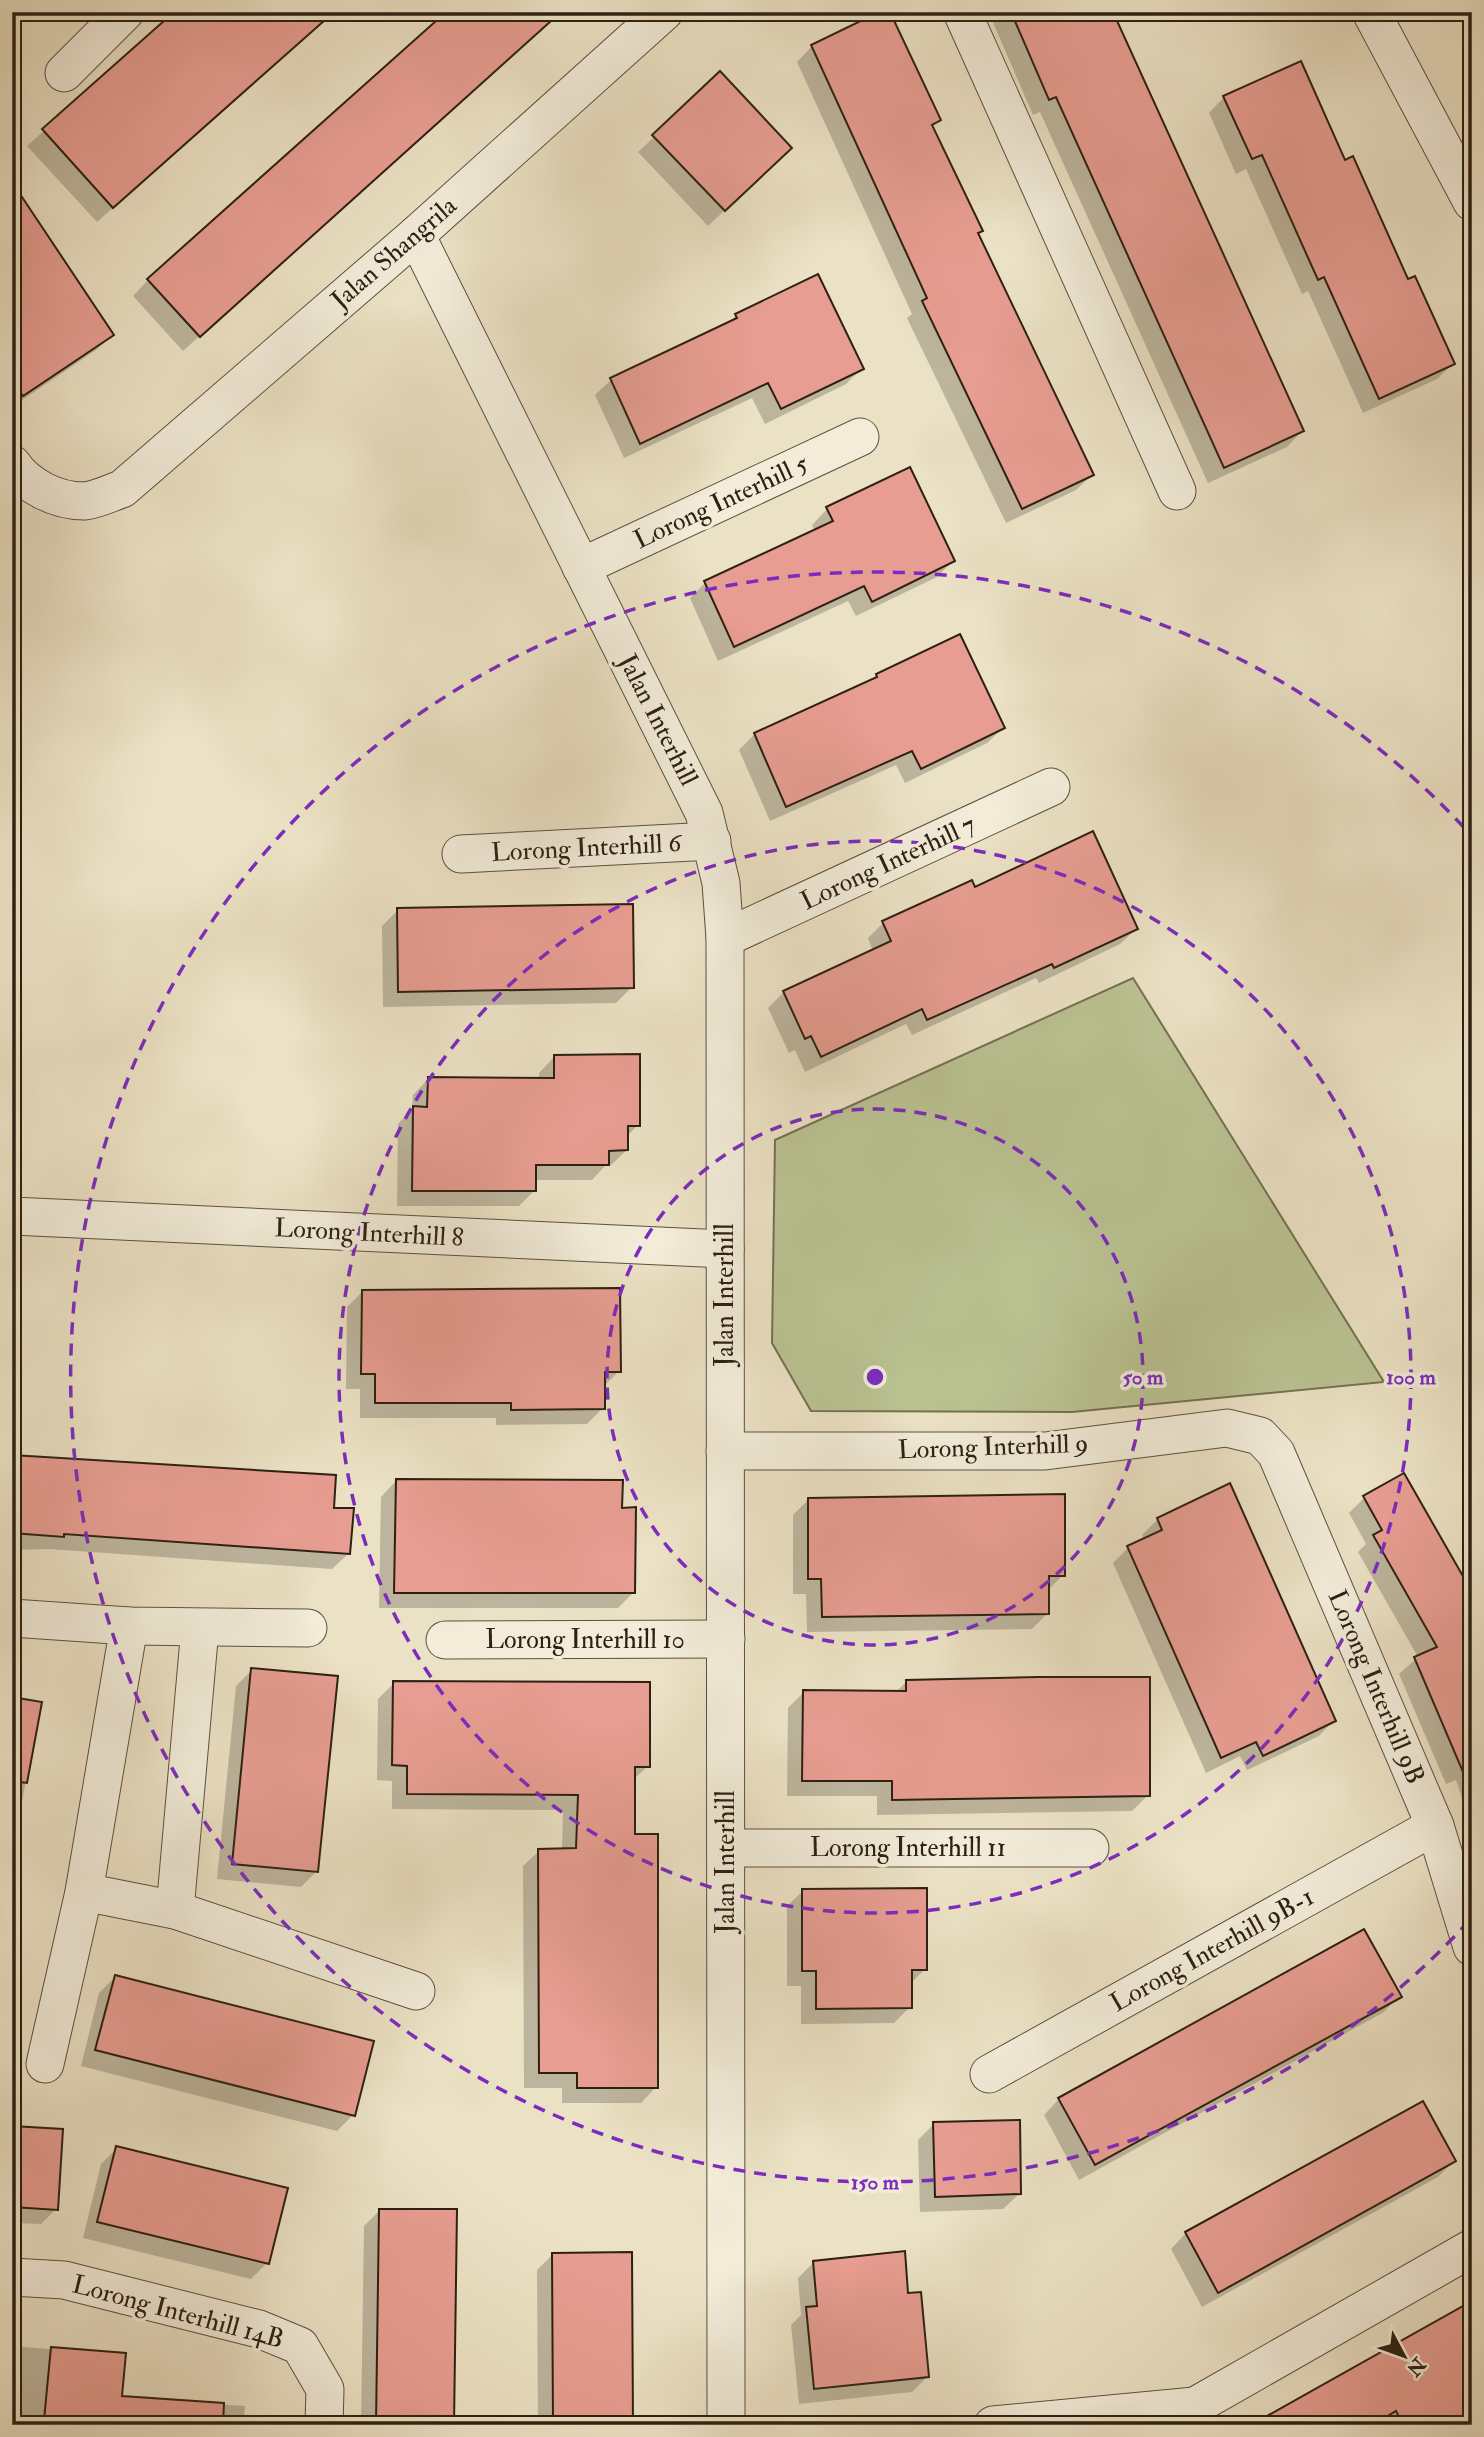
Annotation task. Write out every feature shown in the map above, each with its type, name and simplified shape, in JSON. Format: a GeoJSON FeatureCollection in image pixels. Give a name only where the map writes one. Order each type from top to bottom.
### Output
{"type":"FeatureCollection","features":[{"type":"Feature","properties":{"kind":"street"},"geometry":{"type":"LineString","coordinates":[[64,73],[125,12]]}},
{"type":"Feature","properties":{"kind":"street","name":"Jalan Shangrila"},"geometry":{"type":"LineString","coordinates":[[12,464],[22,478],[57,497],[86,501],[122,489],[416,235],[664,12]]}},
{"type":"Feature","properties":{"kind":"street"},"geometry":{"type":"LineString","coordinates":[[962,12],[1177,491]]}},
{"type":"Feature","properties":{"kind":"street"},"geometry":{"type":"LineString","coordinates":[[1371,12],[1472,202]]}},
{"type":"Feature","properties":{"kind":"street","name":"Jalan Interhill"},"geometry":{"type":"LineString","coordinates":[[416,235],[704,813],[721,883],[725,938],[726,2425]]}},
{"type":"Feature","properties":{"kind":"street","name":"Lorong Interhill 5"},"geometry":{"type":"LineString","coordinates":[[581,567],[860,437]]}},
{"type":"Feature","properties":{"kind":"street","name":"Lorong Interhill 7"},"geometry":{"type":"LineString","coordinates":[[725,938],[1051,788]]}},
{"type":"Feature","properties":{"kind":"street","name":"Lorong Interhill 6"},"geometry":{"type":"LineString","coordinates":[[461,854],[712,841]]}},
{"type":"Feature","properties":{"kind":"street","name":"Lorong Interhill 8"},"geometry":{"type":"LineString","coordinates":[[12,1216],[725,1249]]}},
{"type":"Feature","properties":{"kind":"street","name":"Lorong Interhill 9"},"geometry":{"type":"LineString","coordinates":[[725,1451],[1045,1451],[1227,1428],[1260,1436]]}},
{"type":"Feature","properties":{"kind":"street","name":"Lorong Interhill 9B"},"geometry":{"type":"LineString","coordinates":[[1260,1436],[1276,1453],[1435,1826],[1472,1947]]}},
{"type":"Feature","properties":{"kind":"street"},"geometry":{"type":"LineString","coordinates":[[12,1618],[129,1626],[308,1628]]}},
{"type":"Feature","properties":{"kind":"street"},"geometry":{"type":"LineString","coordinates":[[45,2064],[84,1892],[129,1626]]}},
{"type":"Feature","properties":{"kind":"street"},"geometry":{"type":"LineString","coordinates":[[175,1910],[200,1628]]}},
{"type":"Feature","properties":{"kind":"street","name":"Lorong Interhill 10"},"geometry":{"type":"LineString","coordinates":[[445,1640],[726,1639]]}},
{"type":"Feature","properties":{"kind":"street","name":"Lorong Interhill 9B-1"},"geometry":{"type":"LineString","coordinates":[[989,2074],[1435,1826]]}},
{"type":"Feature","properties":{"kind":"street","name":"Lorong Interhill 11"},"geometry":{"type":"LineString","coordinates":[[726,1848],[1090,1849]]}},
{"type":"Feature","properties":{"kind":"street"},"geometry":{"type":"LineString","coordinates":[[84,1892],[175,1910],[416,1991]]}},
{"type":"Feature","properties":{"kind":"street"},"geometry":{"type":"LineString","coordinates":[[993,2425],[1195,2406],[1472,2248]]}},
{"type":"Feature","properties":{"kind":"street","name":"Lorong Interhill 14B"},"geometry":{"type":"LineString","coordinates":[[12,2277],[64,2280],[259,2329],[300,2346],[325,2389],[324,2425]]}},
{"type":"Feature","properties":{"kind":"green space"},"geometry":{"type":"Polygon","coordinates":[[[1133,978],[1384,1382],[1072,1412],[811,1411],[772,1343],[775,1140],[1133,978]]]}},
{"type":"Feature","properties":{"kind":"building"},"geometry":{"type":"Polygon","coordinates":[[[174,12],[334,12],[113,208],[42,129],[174,12]]]}},
{"type":"Feature","properties":{"kind":"building"},"geometry":{"type":"Polygon","coordinates":[[[446,12],[561,12],[200,337],[147,279],[446,12]]]}},
{"type":"Feature","properties":{"kind":"building"},"geometry":{"type":"Polygon","coordinates":[[[879,12],[890,12],[941,120],[932,125],[983,231],[978,233],[1094,475],[1022,509],[922,301],[927,298],[811,45],[879,12]]]}},
{"type":"Feature","properties":{"kind":"building"},"geometry":{"type":"Polygon","coordinates":[[[1011,12],[1113,12],[1304,431],[1224,468],[1056,97],[1049,100],[1011,12]]]}},
{"type":"Feature","properties":{"kind":"building"},"geometry":{"type":"Polygon","coordinates":[[[1301,61],[1345,160],[1353,156],[1408,279],[1415,276],[1455,364],[1379,399],[1324,277],[1318,280],[1262,155],[1252,159],[1223,96],[1301,61]]]}},
{"type":"Feature","properties":{"kind":"building"},"geometry":{"type":"Polygon","coordinates":[[[720,71],[792,148],[725,211],[652,135],[720,71]]]}},
{"type":"Feature","properties":{"kind":"building"},"geometry":{"type":"Polygon","coordinates":[[[12,182],[114,335],[23,396],[12,380],[12,182]]]}},
{"type":"Feature","properties":{"kind":"building"},"geometry":{"type":"Polygon","coordinates":[[[818,274],[864,369],[781,409],[768,383],[640,444],[610,378],[737,318],[735,314],[818,274]]]}},
{"type":"Feature","properties":{"kind":"building"},"geometry":{"type":"Polygon","coordinates":[[[910,467],[955,561],[872,602],[864,586],[734,647],[704,581],[833,521],[826,507],[910,467]]]}},
{"type":"Feature","properties":{"kind":"building"},"geometry":{"type":"Polygon","coordinates":[[[960,634],[1005,728],[921,769],[912,751],[786,807],[754,733],[877,677],[876,674],[960,634]]]}},
{"type":"Feature","properties":{"kind":"building"},"geometry":{"type":"Polygon","coordinates":[[[1093,831],[1138,929],[1054,968],[1052,964],[927,1020],[922,1009],[821,1057],[811,1036],[805,1039],[783,991],[891,941],[882,921],[972,880],[975,887],[1093,831]]]}},
{"type":"Feature","properties":{"kind":"building"},"geometry":{"type":"Polygon","coordinates":[[[633,904],[634,988],[398,992],[397,908],[633,904]]]}},
{"type":"Feature","properties":{"kind":"building"},"geometry":{"type":"Polygon","coordinates":[[[640,1054],[640,1126],[628,1126],[628,1150],[609,1151],[609,1165],[536,1165],[536,1191],[412,1191],[413,1106],[427,1107],[428,1077],[554,1078],[554,1055],[640,1054]]]}},
{"type":"Feature","properties":{"kind":"building"},"geometry":{"type":"Polygon","coordinates":[[[620,1288],[621,1372],[605,1372],[605,1409],[511,1410],[511,1403],[375,1403],[375,1374],[361,1374],[362,1290],[620,1288]]]}},
{"type":"Feature","properties":{"kind":"building"},"geometry":{"type":"Polygon","coordinates":[[[12,1455],[336,1475],[334,1508],[354,1508],[350,1554],[64,1534],[64,1537],[12,1533],[12,1455]]]}},
{"type":"Feature","properties":{"kind":"building"},"geometry":{"type":"Polygon","coordinates":[[[1404,1473],[1472,1592],[1472,1793],[1414,1657],[1437,1647],[1373,1535],[1382,1530],[1363,1496],[1404,1473]]]}},
{"type":"Feature","properties":{"kind":"building"},"geometry":{"type":"Polygon","coordinates":[[[396,1479],[623,1480],[622,1508],[636,1507],[635,1593],[394,1593],[396,1479]]]}},
{"type":"Feature","properties":{"kind":"building"},"geometry":{"type":"Polygon","coordinates":[[[1230,1483],[1336,1721],[1263,1756],[1256,1742],[1221,1758],[1127,1546],[1162,1530],[1157,1518],[1230,1483]]]}},
{"type":"Feature","properties":{"kind":"building"},"geometry":{"type":"Polygon","coordinates":[[[1065,1494],[1065,1576],[1049,1576],[1049,1614],[822,1617],[821,1579],[808,1579],[808,1498],[1065,1494]]]}},
{"type":"Feature","properties":{"kind":"building"},"geometry":{"type":"Polygon","coordinates":[[[251,1668],[338,1676],[318,1872],[232,1864],[251,1668]]]}},
{"type":"Feature","properties":{"kind":"building"},"geometry":{"type":"Polygon","coordinates":[[[1150,1677],[1150,1796],[892,1800],[892,1781],[802,1781],[803,1690],[906,1691],[906,1680],[1150,1677]]]}},
{"type":"Feature","properties":{"kind":"building"},"geometry":{"type":"Polygon","coordinates":[[[393,1681],[650,1682],[650,1767],[635,1767],[635,1834],[658,1834],[658,2088],[577,2088],[577,2073],[539,2073],[538,1849],[576,1848],[578,1795],[407,1794],[407,1766],[392,1765],[393,1681]]]}},
{"type":"Feature","properties":{"kind":"building"},"geometry":{"type":"Polygon","coordinates":[[[12,1697],[42,1702],[27,1783],[12,1781],[12,1697]]]}},
{"type":"Feature","properties":{"kind":"building"},"geometry":{"type":"Polygon","coordinates":[[[927,1888],[927,1970],[912,1970],[912,2008],[816,2009],[816,1971],[802,1971],[802,1889],[927,1888]]]}},
{"type":"Feature","properties":{"kind":"building"},"geometry":{"type":"Polygon","coordinates":[[[1364,1929],[1402,1997],[1095,2165],[1058,2098],[1364,1929]]]}},
{"type":"Feature","properties":{"kind":"building"},"geometry":{"type":"Polygon","coordinates":[[[115,1975],[374,2041],[355,2116],[95,2050],[115,1975]]]}},
{"type":"Feature","properties":{"kind":"building"},"geometry":{"type":"Polygon","coordinates":[[[1423,2101],[1456,2161],[1218,2293],[1185,2232],[1423,2101]]]}},
{"type":"Feature","properties":{"kind":"building"},"geometry":{"type":"Polygon","coordinates":[[[1020,2120],[1021,2194],[935,2197],[933,2122],[1020,2120]]]}},
{"type":"Feature","properties":{"kind":"building"},"geometry":{"type":"Polygon","coordinates":[[[12,2126],[63,2129],[58,2210],[12,2207],[12,2126]]]}},
{"type":"Feature","properties":{"kind":"building"},"geometry":{"type":"Polygon","coordinates":[[[116,2146],[288,2188],[269,2264],[97,2222],[116,2146]]]}},
{"type":"Feature","properties":{"kind":"building"},"geometry":{"type":"Polygon","coordinates":[[[379,2209],[457,2209],[454,2425],[376,2425],[379,2209]]]}},
{"type":"Feature","properties":{"kind":"building"},"geometry":{"type":"Polygon","coordinates":[[[905,2251],[908,2293],[921,2292],[929,2377],[814,2389],[806,2307],[817,2306],[813,2261],[905,2251]]]}},
{"type":"Feature","properties":{"kind":"building"},"geometry":{"type":"Polygon","coordinates":[[[632,2252],[633,2425],[553,2425],[552,2253],[632,2252]]]}},
{"type":"Feature","properties":{"kind":"building"},"geometry":{"type":"Polygon","coordinates":[[[1472,2301],[1472,2419],[1461,2425],[1403,2425],[1396,2411],[1373,2425],[1251,2425],[1472,2301]]]}},
{"type":"Feature","properties":{"kind":"building"},"geometry":{"type":"Polygon","coordinates":[[[51,2347],[126,2353],[122,2396],[224,2403],[223,2425],[97,2425],[44,2420],[51,2347]]]}}]}
